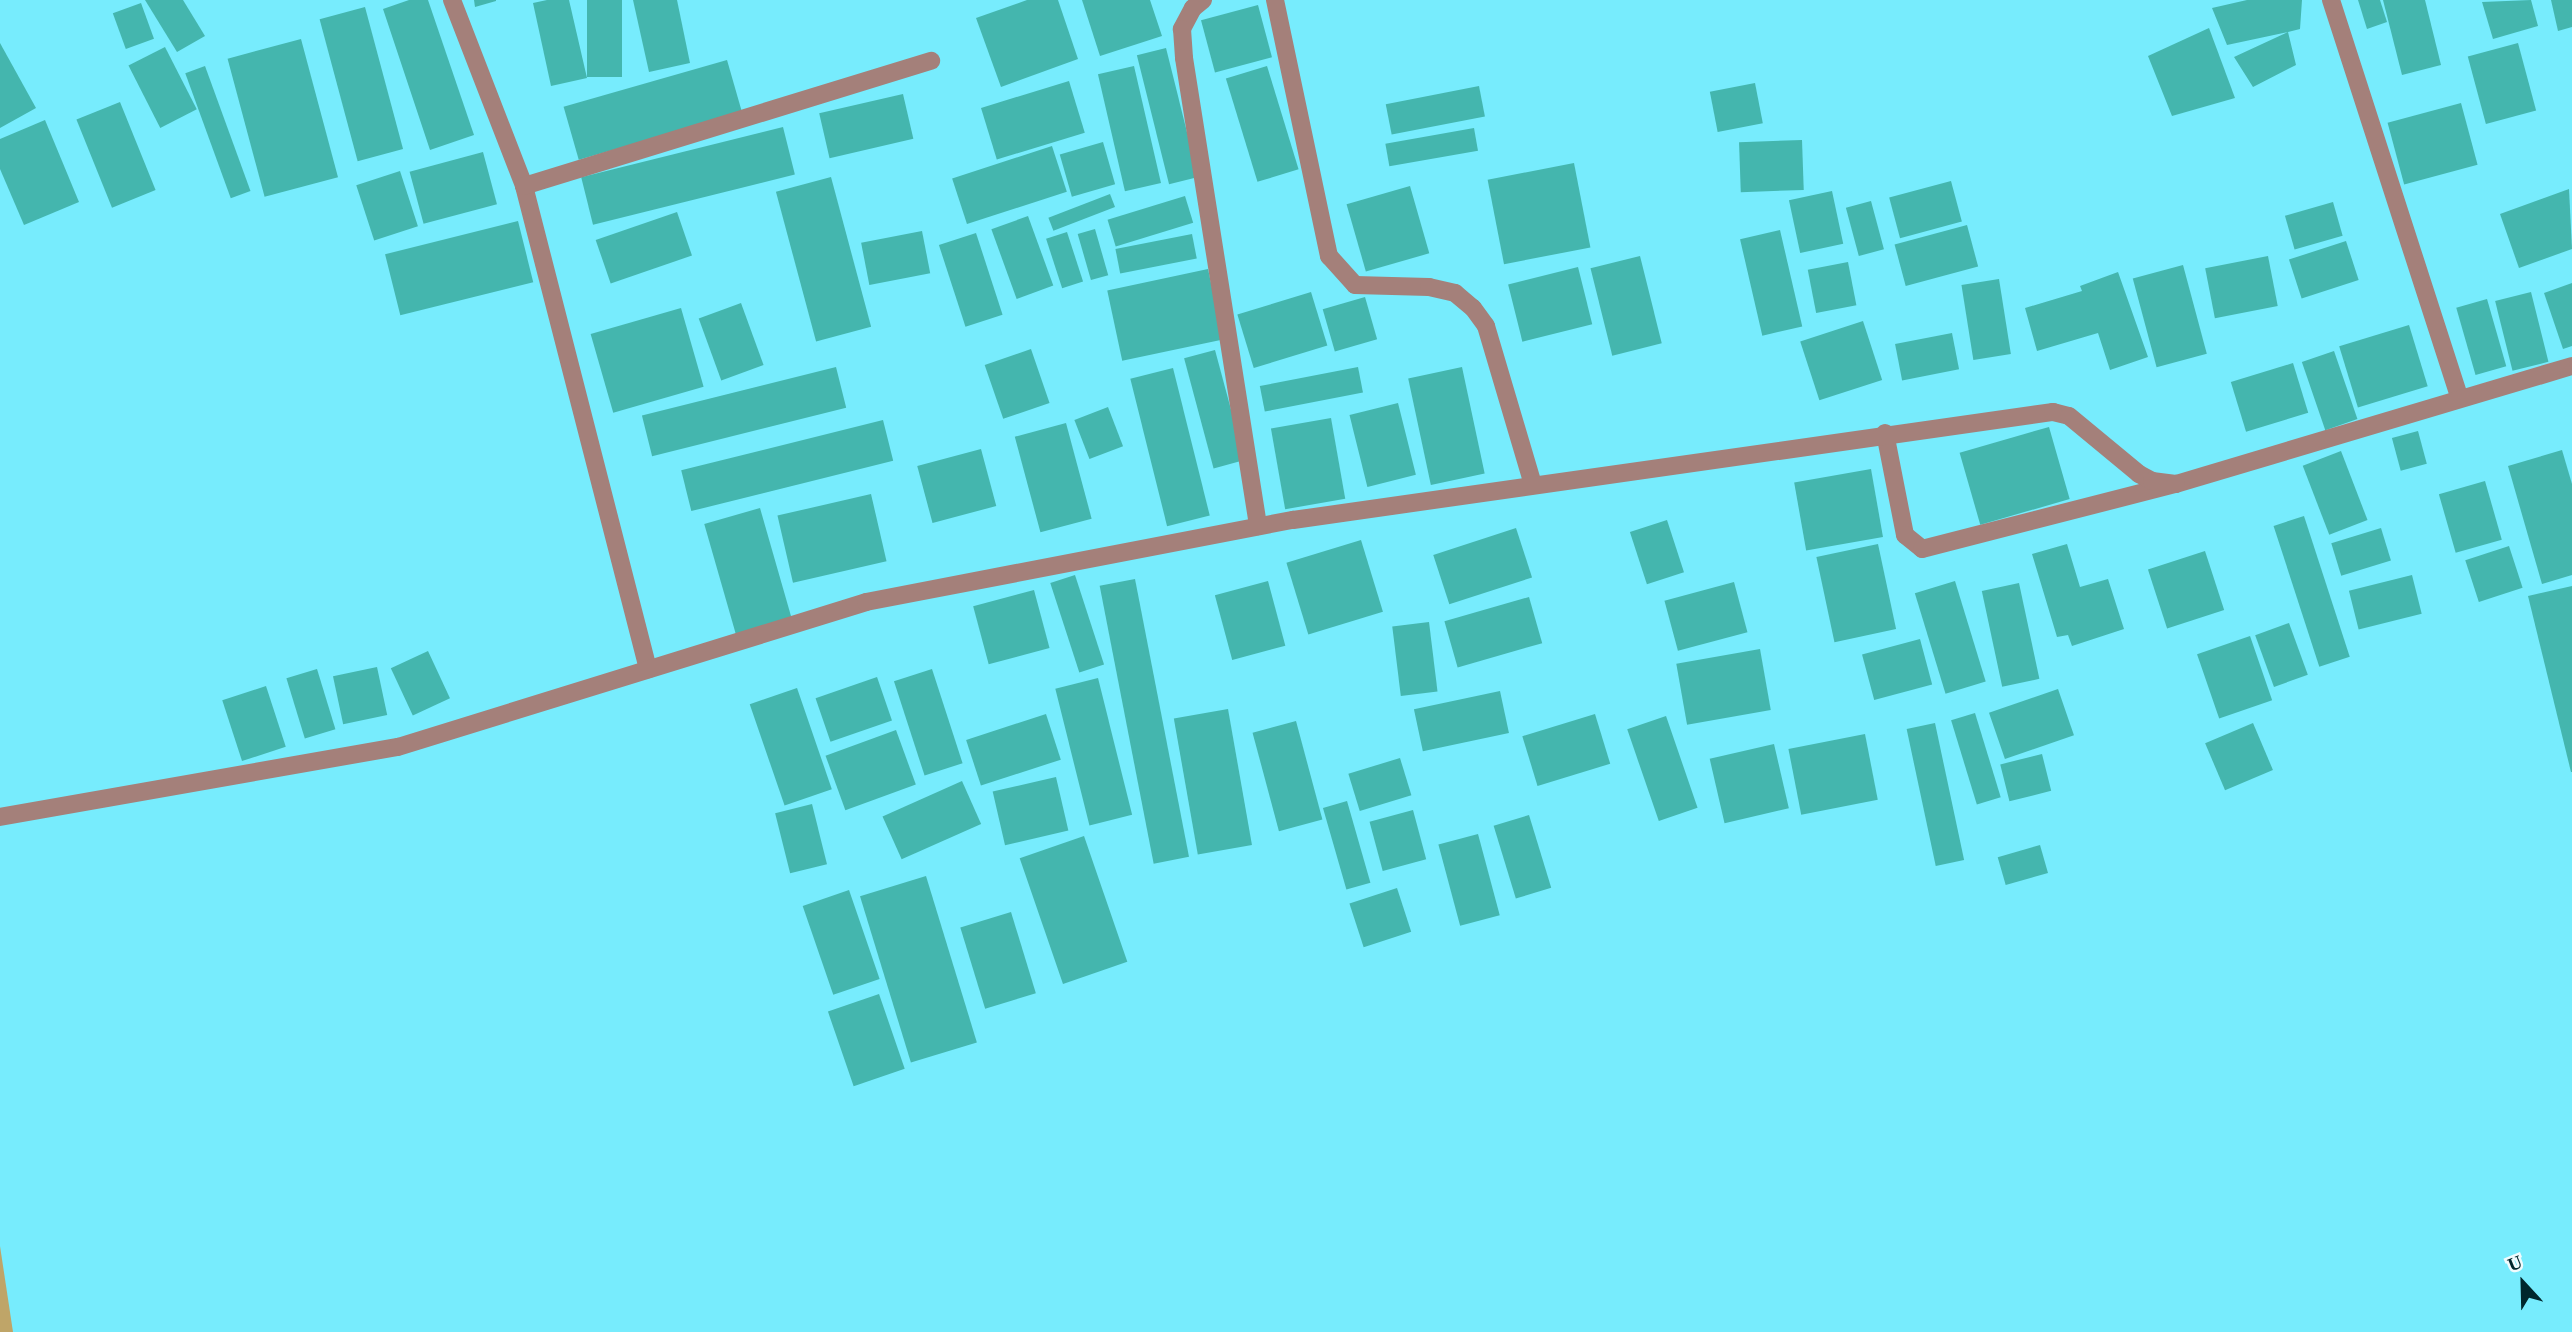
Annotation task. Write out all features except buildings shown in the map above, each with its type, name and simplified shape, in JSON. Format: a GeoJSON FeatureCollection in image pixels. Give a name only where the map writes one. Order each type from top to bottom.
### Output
{"type":"FeatureCollection","features":[{"type":"Feature","properties":{"kind":"street"},"geometry":{"type":"LineString","coordinates":[[452,0],[524,186],[648,669]]}},
{"type":"Feature","properties":{"kind":"street"},"geometry":{"type":"LineString","coordinates":[[1203,0],[1192,8],[1182,29],[1184,58],[1258,526]]}},
{"type":"Feature","properties":{"kind":"street"},"geometry":{"type":"LineString","coordinates":[[1275,0],[1329,256],[1355,285],[1429,286],[1454,293],[1473,308],[1486,326],[1533,485]]}},
{"type":"Feature","properties":{"kind":"street"},"geometry":{"type":"LineString","coordinates":[[2331,0],[2459,397]]}},
{"type":"Feature","properties":{"kind":"street"},"geometry":{"type":"LineString","coordinates":[[524,186],[931,61]]}},
{"type":"Feature","properties":{"kind":"street"},"geometry":{"type":"LineString","coordinates":[[1885,433],[1905,535],[1922,549],[2176,484],[2459,397],[2572,366]]}},
{"type":"Feature","properties":{"kind":"street"},"geometry":{"type":"LineString","coordinates":[[0,817],[398,747],[866,602],[1258,526],[1885,433],[2053,412],[2069,416],[2139,474],[2152,481],[2176,484]]}},
{"type":"Feature","properties":{"kind":"shaded area"},"geometry":{"type":"Polygon","coordinates":[[[0,1246],[13,1332],[0,1332],[0,1246]]]}}]}
